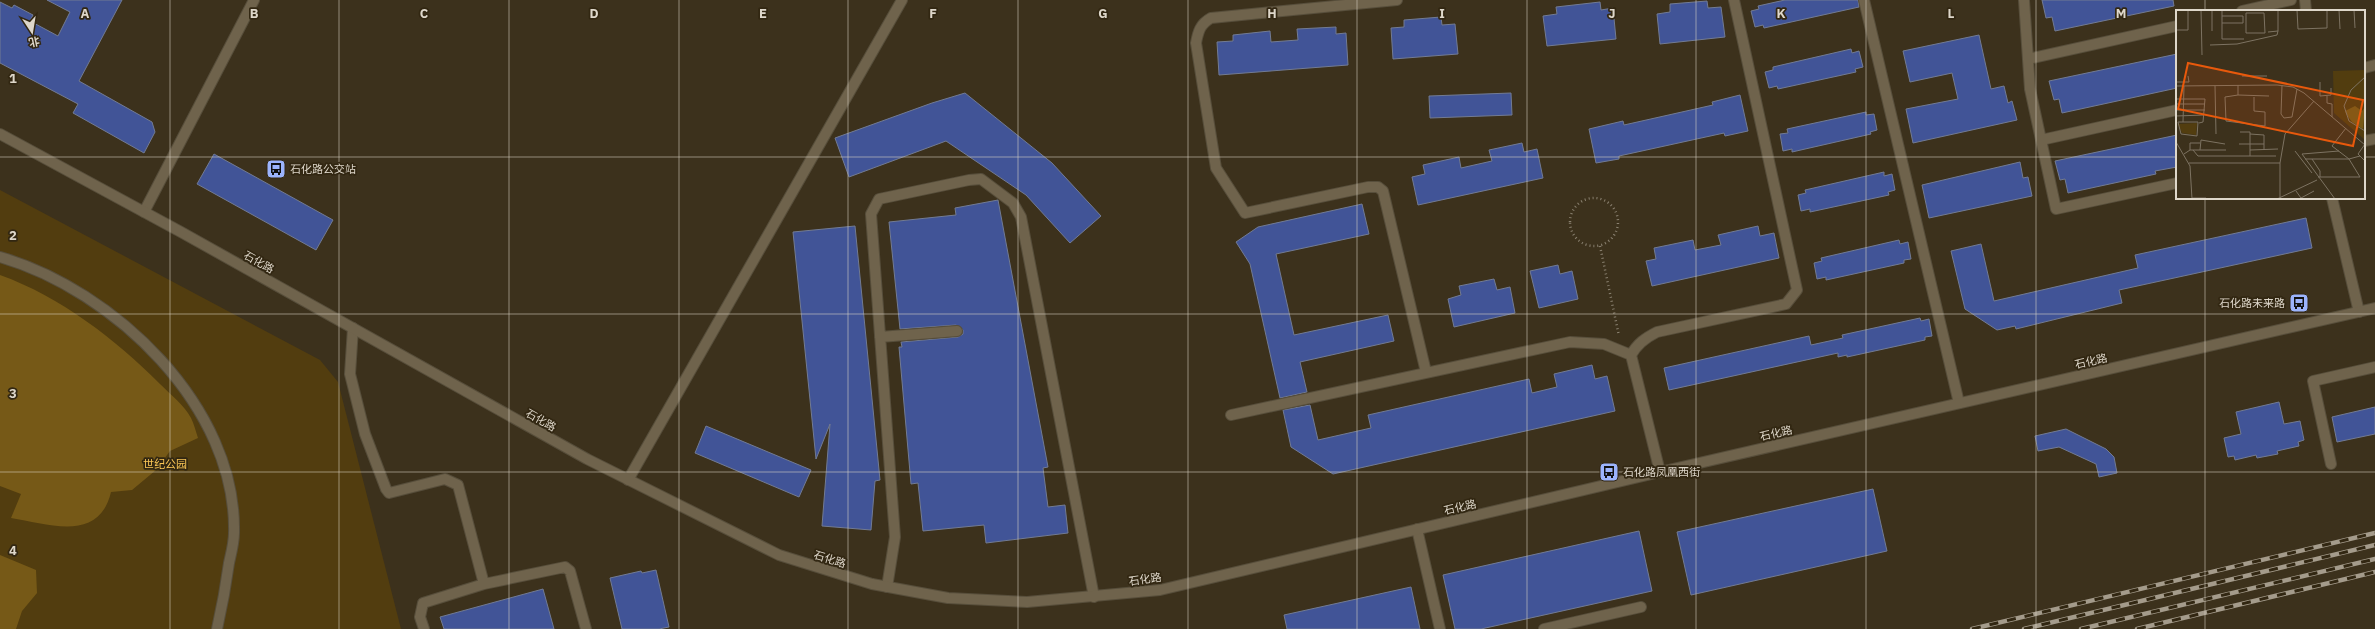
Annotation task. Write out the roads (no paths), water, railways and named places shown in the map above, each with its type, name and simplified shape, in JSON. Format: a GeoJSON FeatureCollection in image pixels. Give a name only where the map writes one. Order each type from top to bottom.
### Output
{"type":"FeatureCollection","features":[{"type":"Feature","properties":{"kind":"street"},"geometry":{"type":"LineString","coordinates":[[144,212],[254,0]]}},
{"type":"Feature","properties":{"kind":"street"},"geometry":{"type":"LineString","coordinates":[[628,480],[902,0]]}},
{"type":"Feature","properties":{"kind":"street"},"geometry":{"type":"LineString","coordinates":[[1397,0],[1210,18],[1204,22],[1199,30],[1196,43],[1216,168],[1245,213],[1368,187],[1378,187],[1383,190],[1426,372]]}},
{"type":"Feature","properties":{"kind":"street"},"geometry":{"type":"LineString","coordinates":[[1627,354],[1645,338],[1657,332],[1786,304],[1797,290],[1734,0]]}},
{"type":"Feature","properties":{"kind":"street"},"geometry":{"type":"LineString","coordinates":[[1864,0],[1959,403]]}},
{"type":"Feature","properties":{"kind":"street"},"geometry":{"type":"LineString","coordinates":[[2024,0],[2030,89],[2056,209],[2176,183]]}},
{"type":"Feature","properties":{"kind":"street"},"geometry":{"type":"LineString","coordinates":[[2246,10],[2291,0]]}},
{"type":"Feature","properties":{"kind":"street"},"geometry":{"type":"LineString","coordinates":[[2305,0],[2306,10]]}},
{"type":"Feature","properties":{"kind":"street"},"geometry":{"type":"LineString","coordinates":[[2028,59],[2176,26]]}},
{"type":"Feature","properties":{"kind":"street"},"geometry":{"type":"LineString","coordinates":[[2365,68],[2375,65]]}},
{"type":"Feature","properties":{"kind":"street"},"geometry":{"type":"LineString","coordinates":[[2041,140],[2176,110]]}},
{"type":"Feature","properties":{"kind":"street","name":"石化路"},"geometry":{"type":"LineString","coordinates":[[0,134],[354,328],[587,459],[779,555],[821,569],[888,587],[948,598],[1027,602],[1160,590],[1660,472],[2375,308]]}},
{"type":"Feature","properties":{"kind":"street"},"geometry":{"type":"LineString","coordinates":[[2365,141],[2375,139]]}},
{"type":"Feature","properties":{"kind":"street"},"geometry":{"type":"LineString","coordinates":[[888,587],[895,537],[871,214],[879,199],[969,180],[981,179],[1013,203],[1021,217],[1094,597]]}},
{"type":"Feature","properties":{"kind":"street"},"geometry":{"type":"LineString","coordinates":[[2332,199],[2359,312]]}},
{"type":"Feature","properties":{"kind":"street"},"geometry":{"type":"LineString","coordinates":[[0,257],[51,278],[116,320],[173,375],[188,392],[200,411],[223,465],[230,491],[234,533],[218,629]]}},
{"type":"Feature","properties":{"kind":"street"},"geometry":{"type":"LineString","coordinates":[[354,328],[350,374],[365,434],[386,489],[389,492],[445,480],[458,484],[484,584]]}},
{"type":"Feature","properties":{"kind":"street"},"geometry":{"type":"LineString","coordinates":[[880,337],[957,331]]}},
{"type":"Feature","properties":{"kind":"street"},"geometry":{"type":"LineString","coordinates":[[1231,415],[1570,342],[1604,344],[1627,354]]}},
{"type":"Feature","properties":{"kind":"street"},"geometry":{"type":"LineString","coordinates":[[1627,354],[1660,472]]}},
{"type":"Feature","properties":{"kind":"street"},"geometry":{"type":"LineString","coordinates":[[2332,464],[2313,381],[2375,367]]}},
{"type":"Feature","properties":{"kind":"street"},"geometry":{"type":"LineString","coordinates":[[1417,529],[1440,629]]}},
{"type":"Feature","properties":{"kind":"street"},"geometry":{"type":"LineString","coordinates":[[424,629],[420,617],[423,603],[484,584],[565,567],[570,571],[586,629]]}},
{"type":"Feature","properties":{"kind":"street"},"geometry":{"type":"LineString","coordinates":[[1544,629],[1641,607]]}},
{"type":"Feature","properties":{"kind":"railway"},"geometry":{"type":"LineString","coordinates":[[1972,629],[2375,533]]}},
{"type":"Feature","properties":{"kind":"railway"},"geometry":{"type":"LineString","coordinates":[[2024,629],[2375,545]]}},
{"type":"Feature","properties":{"kind":"railway"},"geometry":{"type":"LineString","coordinates":[[2081,629],[2375,559]]}},
{"type":"Feature","properties":{"kind":"railway"},"geometry":{"type":"LineString","coordinates":[[2137,629],[2375,572]]}},
{"type":"Feature","properties":{"kind":"place","name":"石化路公交站"},"geometry":{"type":"Point","coordinates":[276,169]}},
{"type":"Feature","properties":{"kind":"place","name":"石化路未来路"},"geometry":{"type":"Point","coordinates":[2299,303]}},
{"type":"Feature","properties":{"kind":"place","name":"石化路凤凰西街"},"geometry":{"type":"Point","coordinates":[1609,472]}},
{"type":"Feature","properties":{"kind":"park label","name":"世纪公园"},"geometry":{"type":"Point","coordinates":[165,464]}}]}
